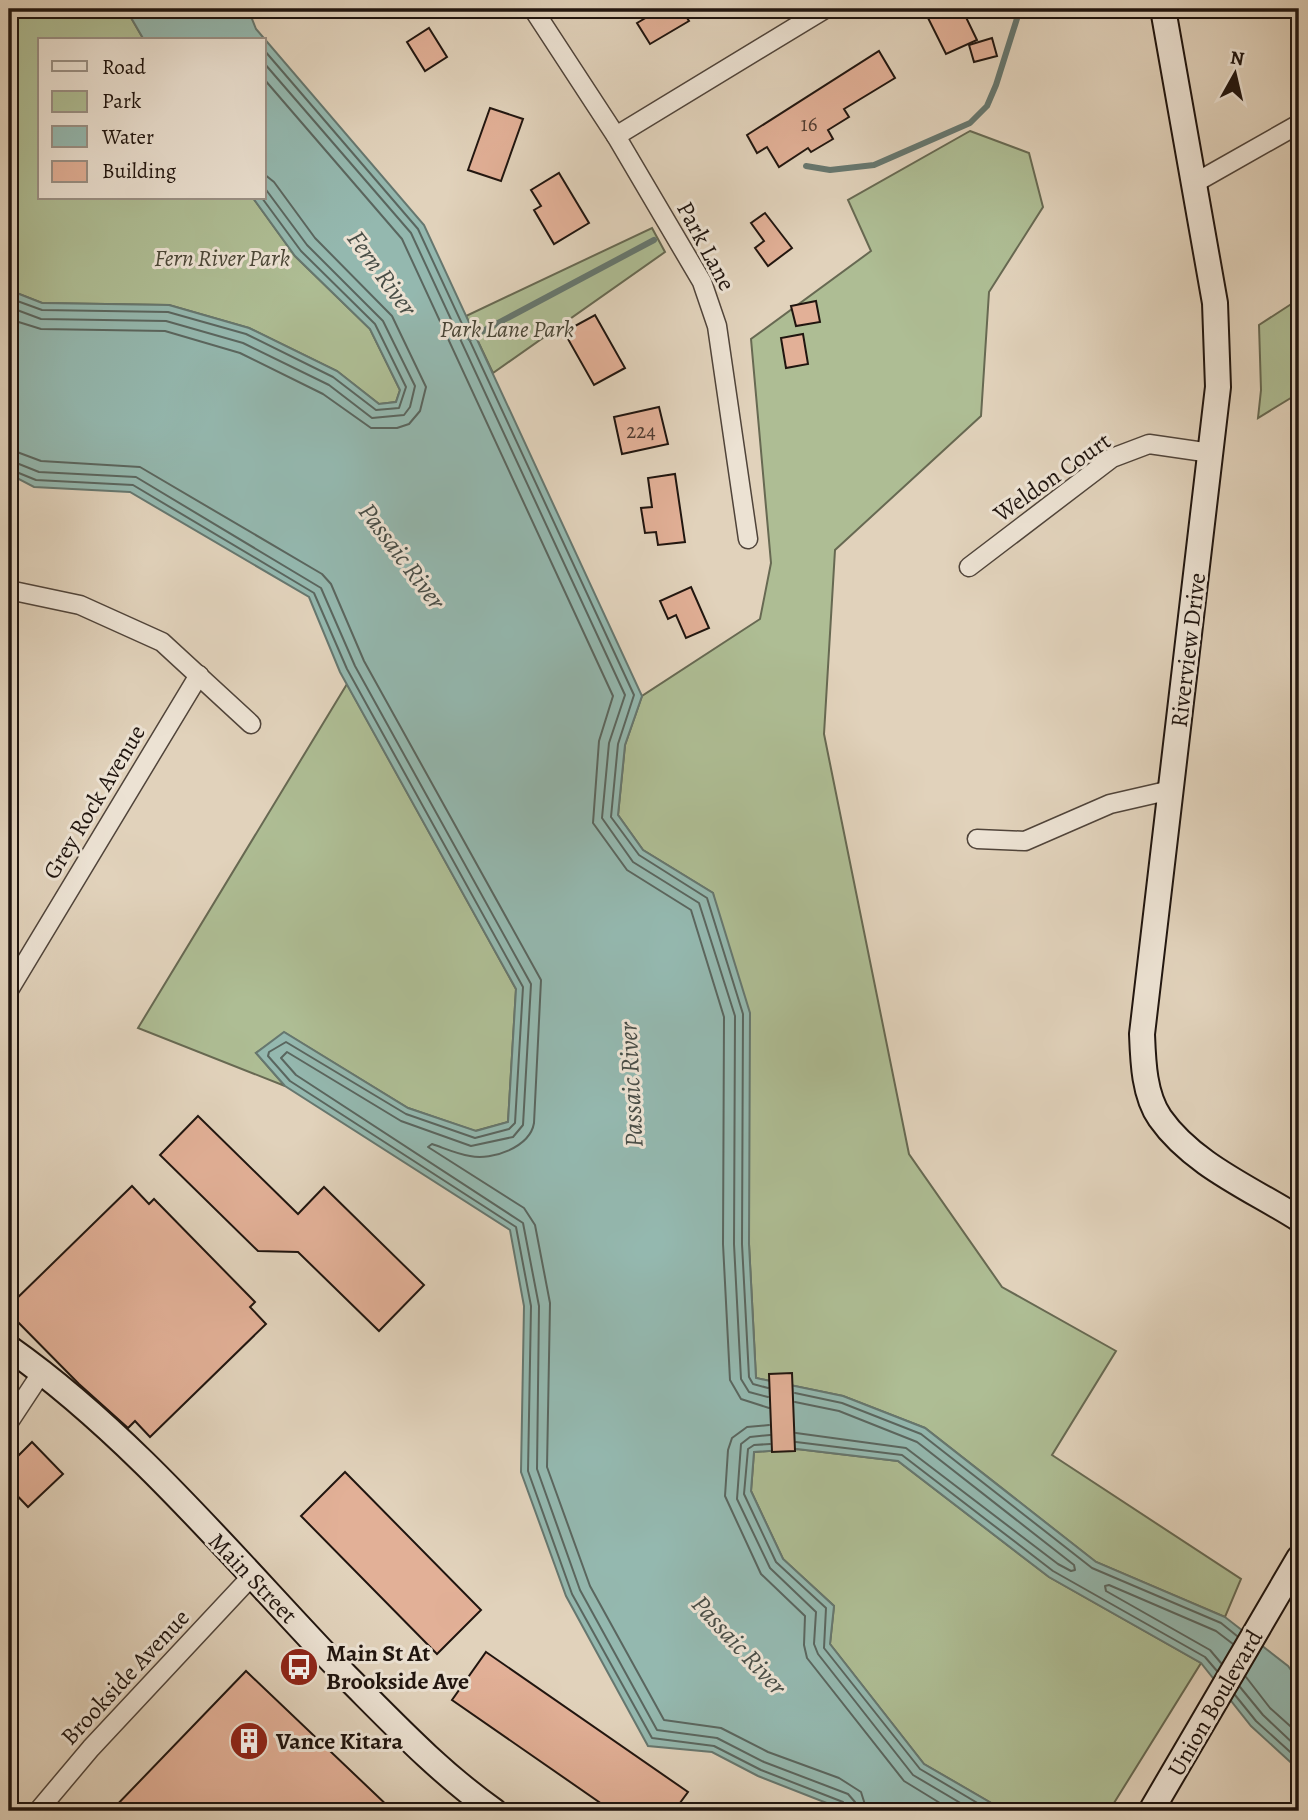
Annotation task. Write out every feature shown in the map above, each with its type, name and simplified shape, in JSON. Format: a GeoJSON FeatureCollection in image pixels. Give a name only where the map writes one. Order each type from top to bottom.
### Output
{"type":"FeatureCollection","features":[{"type":"Feature","properties":{"kind":"main road","name":"Riverview Drive"},"geometry":{"type":"LineString","coordinates":[[1163,9],[1215,303],[1218,387],[1142,1034],[1149,1093],[1159,1117],[1197,1157],[1299,1219]]}},
{"type":"Feature","properties":{"kind":"main road","name":"Main Street"},"geometry":{"type":"LineString","coordinates":[[9,1348],[42,1372],[143,1463],[425,1756],[494,1811]]}},
{"type":"Feature","properties":{"kind":"main road","name":"Union Boulevard"},"geometry":{"type":"LineString","coordinates":[[1153,1807],[1295,1566]]}},
{"type":"Feature","properties":{"kind":"street","name":"Park Lane"},"geometry":{"type":"LineString","coordinates":[[533,9],[616,136],[702,282],[712,307],[748,540]]}},
{"type":"Feature","properties":{"kind":"street"},"geometry":{"type":"LineString","coordinates":[[616,136],[825,9]]}},
{"type":"Feature","properties":{"kind":"street"},"geometry":{"type":"LineString","coordinates":[[1194,184],[1299,124]]}},
{"type":"Feature","properties":{"kind":"street","name":"Weldon Court"},"geometry":{"type":"LineString","coordinates":[[970,567],[1112,458],[1149,444],[1211,453]]}},
{"type":"Feature","properties":{"kind":"street"},"geometry":{"type":"LineString","coordinates":[[9,590],[45,595],[106,614],[162,642],[251,724]]}},
{"type":"Feature","properties":{"kind":"street","name":"Grey Rock Avenue"},"geometry":{"type":"LineString","coordinates":[[9,990],[199,676]]}},
{"type":"Feature","properties":{"kind":"street"},"geometry":{"type":"LineString","coordinates":[[977,839],[1025,841],[1110,804],[1171,790]]}},
{"type":"Feature","properties":{"kind":"street"},"geometry":{"type":"LineString","coordinates":[[9,1422],[42,1372]]}},
{"type":"Feature","properties":{"kind":"street","name":"Brookside Avenue"},"geometry":{"type":"LineString","coordinates":[[38,1811],[91,1748],[251,1577]]}},
{"type":"Feature","properties":{"kind":"green space","name":"Fern River Park"},"geometry":{"type":"Polygon","coordinates":[[[9,9],[126,9],[143,38],[38,38],[38,200],[254,200],[295,256],[370,329],[400,390],[396,402],[379,404],[337,371],[249,328],[169,305],[42,303],[9,290],[9,9]]]}},
{"type":"Feature","properties":{"kind":"green space"},"geometry":{"type":"Polygon","coordinates":[[[970,131],[1029,153],[1043,207],[989,292],[981,416],[835,550],[824,734],[909,1154],[1002,1287],[1116,1351],[1052,1455],[1241,1579],[1225,1617],[1096,1562],[925,1428],[843,1396],[756,1378],[749,1244],[713,893],[643,850],[618,815],[625,745],[642,696],[760,619],[771,563],[751,339],[871,251],[848,200],[970,131]]]}},
{"type":"Feature","properties":{"kind":"green space","name":"Park Lane Park"},"geometry":{"type":"Polygon","coordinates":[[[652,228],[665,252],[493,373],[466,316],[652,228]]]}},
{"type":"Feature","properties":{"kind":"green space"},"geometry":{"type":"Polygon","coordinates":[[[1299,299],[1299,393],[1258,418],[1261,390],[1259,325],[1299,299]]]}},
{"type":"Feature","properties":{"kind":"green space"},"geometry":{"type":"Polygon","coordinates":[[[347,684],[516,989],[508,1122],[475,1131],[408,1108],[285,1033],[256,1053],[285,1086],[138,1028],[347,684]]]}},
{"type":"Feature","properties":{"kind":"green space"},"geometry":{"type":"Polygon","coordinates":[[[797,1449],[898,1461],[1049,1577],[1201,1663],[1109,1811],[1005,1811],[924,1764],[830,1644],[834,1606],[783,1559],[751,1491],[754,1452],[797,1449]]]}},
{"type":"Feature","properties":{"kind":"water"},"geometry":{"type":"Polygon","coordinates":[[[126,9],[248,9],[256,29],[264,38],[143,38],[126,9]]]}},
{"type":"Feature","properties":{"kind":"water"},"geometry":{"type":"Polygon","coordinates":[[[266,41],[424,225],[642,696],[625,745],[618,815],[643,850],[713,893],[750,1013],[749,1244],[756,1378],[843,1396],[925,1428],[1096,1562],[1225,1617],[1288,1666],[1299,1681],[1299,1770],[1251,1726],[1201,1663],[1049,1577],[898,1461],[797,1449],[754,1452],[751,1491],[783,1559],[834,1606],[830,1644],[924,1764],[1005,1811],[847,1811],[758,1776],[712,1752],[648,1746],[566,1596],[521,1472],[524,1306],[510,1230],[285,1086],[256,1053],[284,1032],[408,1108],[476,1131],[508,1122],[516,989],[340,672],[309,597],[130,492],[34,487],[9,474],[9,290],[42,303],[169,305],[249,328],[337,371],[379,404],[396,402],[400,390],[370,329],[295,256],[254,200],[266,200],[266,41]]]}},
{"type":"Feature","properties":{"kind":"building"},"geometry":{"type":"Polygon","coordinates":[[[661,9],[681,9],[689,21],[650,44],[637,23],[661,9]]]}},
{"type":"Feature","properties":{"kind":"building"},"geometry":{"type":"Polygon","coordinates":[[[945,9],[962,9],[977,40],[946,54],[928,18],[945,9]]]}},
{"type":"Feature","properties":{"kind":"building"},"geometry":{"type":"Polygon","coordinates":[[[429,28],[447,57],[425,71],[407,42],[429,28]]]}},
{"type":"Feature","properties":{"kind":"building"},"geometry":{"type":"Polygon","coordinates":[[[992,38],[997,56],[974,62],[969,45],[992,38]]]}},
{"type":"Feature","properties":{"kind":"building"},"geometry":{"type":"Polygon","coordinates":[[[879,51],[895,78],[844,109],[849,117],[828,130],[833,139],[811,152],[808,148],[779,167],[767,147],[757,153],[747,135],[879,51]]]}},
{"type":"Feature","properties":{"kind":"building"},"geometry":{"type":"Polygon","coordinates":[[[490,108],[523,119],[501,181],[468,170],[490,108]]]}},
{"type":"Feature","properties":{"kind":"building"},"geometry":{"type":"Polygon","coordinates":[[[559,173],[589,223],[554,244],[534,210],[541,206],[531,190],[559,173]]]}},
{"type":"Feature","properties":{"kind":"building"},"geometry":{"type":"Polygon","coordinates":[[[765,213],[792,248],[768,266],[755,248],[764,241],[751,223],[765,213]]]}},
{"type":"Feature","properties":{"kind":"building"},"geometry":{"type":"Polygon","coordinates":[[[816,301],[820,322],[796,326],[791,306],[816,301]]]}},
{"type":"Feature","properties":{"kind":"building"},"geometry":{"type":"Polygon","coordinates":[[[595,315],[625,368],[594,385],[564,332],[595,315]]]}},
{"type":"Feature","properties":{"kind":"building"},"geometry":{"type":"Polygon","coordinates":[[[803,334],[808,364],[786,368],[781,338],[803,334]]]}},
{"type":"Feature","properties":{"kind":"building"},"geometry":{"type":"Polygon","coordinates":[[[659,407],[668,444],[622,454],[614,417],[659,407]]]}},
{"type":"Feature","properties":{"kind":"building"},"geometry":{"type":"Polygon","coordinates":[[[675,474],[685,542],[658,545],[656,532],[645,533],[641,508],[652,507],[648,478],[675,474]]]}},
{"type":"Feature","properties":{"kind":"building"},"geometry":{"type":"Polygon","coordinates":[[[691,587],[709,628],[686,638],[676,615],[668,619],[660,601],[691,587]]]}},
{"type":"Feature","properties":{"kind":"building"},"geometry":{"type":"Polygon","coordinates":[[[198,1116],[298,1214],[324,1187],[424,1285],[379,1331],[298,1252],[258,1251],[160,1155],[198,1116]]]}},
{"type":"Feature","properties":{"kind":"building"},"geometry":{"type":"Polygon","coordinates":[[[132,1186],[149,1204],[154,1199],[255,1302],[250,1307],[266,1324],[150,1437],[135,1421],[128,1428],[79,1384],[9,1313],[9,1306],[132,1186]]]}},
{"type":"Feature","properties":{"kind":"building"},"geometry":{"type":"Polygon","coordinates":[[[792,1373],[795,1451],[772,1452],[769,1374],[792,1373]]]}},
{"type":"Feature","properties":{"kind":"building"},"geometry":{"type":"Polygon","coordinates":[[[32,1442],[63,1474],[28,1507],[9,1487],[9,1465],[32,1442]]]}},
{"type":"Feature","properties":{"kind":"building"},"geometry":{"type":"Polygon","coordinates":[[[345,1472],[481,1610],[437,1654],[301,1516],[345,1472]]]}},
{"type":"Feature","properties":{"kind":"building"},"geometry":{"type":"Polygon","coordinates":[[[486,1652],[688,1792],[674,1811],[612,1811],[452,1700],[486,1652]]]}},
{"type":"Feature","properties":{"kind":"building","name":"Vance Kitara"},"geometry":{"type":"Polygon","coordinates":[[[246,1671],[393,1811],[111,1811],[246,1671]]]}},
{"type":"Feature","properties":{"kind":"waterway"},"geometry":{"type":"LineString","coordinates":[[806,166],[830,170],[874,165],[970,123],[987,106],[1020,9]]}},
{"type":"Feature","properties":{"kind":"waterway"},"geometry":{"type":"LineString","coordinates":[[470,338],[654,240]]}},
{"type":"Feature","properties":{"kind":"place","name":"Main St At Brookside Ave"},"geometry":{"type":"Point","coordinates":[299,1667]}},
{"type":"Feature","properties":{"kind":"place","name":"Vance Kitara"},"geometry":{"type":"Point","coordinates":[249,1741]}},
{"type":"Feature","properties":{"kind":"water label","name":"Fern River"},"geometry":{"type":"Point","coordinates":[382,273]}},
{"type":"Feature","properties":{"kind":"water label","name":"Passaic River"},"geometry":{"type":"Point","coordinates":[402,556]}},
{"type":"Feature","properties":{"kind":"water label","name":"Passaic River"},"geometry":{"type":"Point","coordinates":[631,1085]}},
{"type":"Feature","properties":{"kind":"water label","name":"Passaic River"},"geometry":{"type":"Point","coordinates":[739,1645]}}]}
